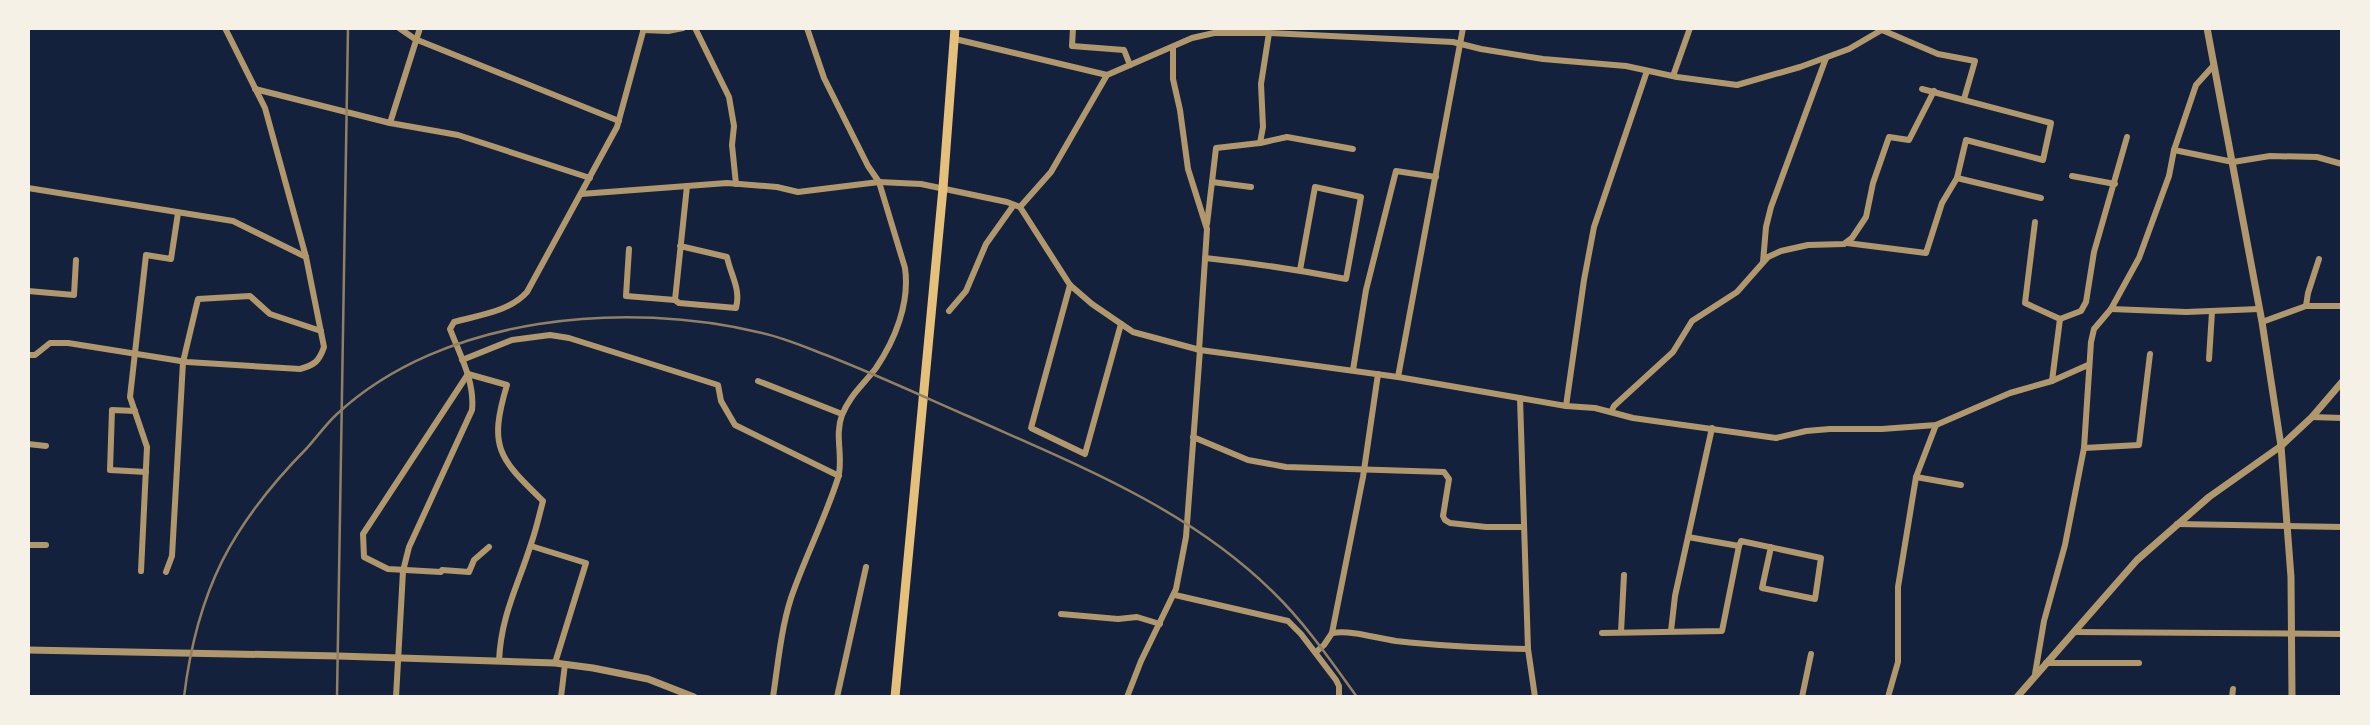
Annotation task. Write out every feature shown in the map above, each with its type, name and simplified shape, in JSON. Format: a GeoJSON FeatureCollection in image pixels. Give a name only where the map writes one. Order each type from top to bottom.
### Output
{"type":"FeatureCollection","features":[{"type":"Feature","properties":{"kind":"main road"},"geometry":{"type":"LineString","coordinates":[[895,697],[943,188],[955,28]]}},
{"type":"Feature","properties":{"kind":"street"},"geometry":{"type":"LineString","coordinates":[[28,355],[34,355],[50,343],[68,343],[183,362],[299,369],[314,366],[321,358],[324,347],[306,257],[265,108],[225,28]]}},
{"type":"Feature","properties":{"kind":"street"},"geometry":{"type":"LineString","coordinates":[[398,28],[415,39],[619,121]]}},
{"type":"Feature","properties":{"kind":"street"},"geometry":{"type":"LineString","coordinates":[[390,123],[420,28]]}},
{"type":"Feature","properties":{"kind":"street"},"geometry":{"type":"LineString","coordinates":[[396,697],[402,571],[409,547],[472,410],[473,396],[468,374],[450,329],[454,322],[508,307],[518,302],[527,292],[619,121],[644,29],[668,32],[683,28]]}},
{"type":"Feature","properties":{"kind":"street"},"geometry":{"type":"LineString","coordinates":[[695,28],[729,97],[734,126],[732,145],[736,184]]}},
{"type":"Feature","properties":{"kind":"street"},"geometry":{"type":"LineString","coordinates":[[773,697],[783,630],[791,599],[839,476],[837,431],[842,414],[853,392],[876,368],[896,332],[905,295],[905,268],[879,182],[868,166],[824,78],[807,28]]}},
{"type":"Feature","properties":{"kind":"street"},"geometry":{"type":"LineString","coordinates":[[1073,28],[1072,46],[1124,50],[1130,65]]}},
{"type":"Feature","properties":{"kind":"street"},"geometry":{"type":"LineString","coordinates":[[1192,38],[1194,28]]}},
{"type":"Feature","properties":{"kind":"street"},"geometry":{"type":"LineString","coordinates":[[1398,377],[1463,28]]}},
{"type":"Feature","properties":{"kind":"street"},"geometry":{"type":"LineString","coordinates":[[1673,76],[1690,28]]}},
{"type":"Feature","properties":{"kind":"street"},"geometry":{"type":"LineString","coordinates":[[2207,28],[2262,322],[2281,446],[2288,527],[2292,697]]}},
{"type":"Feature","properties":{"kind":"street"},"geometry":{"type":"LineString","coordinates":[[955,40],[1107,75],[1192,38],[1214,33],[1284,31],[1461,44],[1543,59],[1626,66],[1737,85],[1826,58],[1849,49],[1883,29],[1938,54],[1975,61],[1964,99]]}},
{"type":"Feature","properties":{"kind":"street"},"geometry":{"type":"LineString","coordinates":[[1260,143],[1263,127],[1261,84],[1269,33]]}},
{"type":"Feature","properties":{"kind":"street"},"geometry":{"type":"LineString","coordinates":[[1173,47],[1173,79],[1188,169],[1207,229]]}},
{"type":"Feature","properties":{"kind":"street"},"geometry":{"type":"LineString","coordinates":[[1763,262],[1771,207],[1826,58]]}},
{"type":"Feature","properties":{"kind":"street"},"geometry":{"type":"LineString","coordinates":[[2035,674],[2044,621],[2065,545],[2084,448],[2091,342],[2095,329],[2111,309],[2139,258],[2169,176],[2174,150],[2196,85],[2214,65]]}},
{"type":"Feature","properties":{"kind":"street"},"geometry":{"type":"LineString","coordinates":[[1566,406],[1594,227],[1647,71]]}},
{"type":"Feature","properties":{"kind":"street"},"geometry":{"type":"LineString","coordinates":[[949,311],[967,291],[986,244],[1051,172],[1107,75]]}},
{"type":"Feature","properties":{"kind":"street"},"geometry":{"type":"LineString","coordinates":[[255,89],[390,123],[458,135],[590,178]]}},
{"type":"Feature","properties":{"kind":"street"},"geometry":{"type":"LineString","coordinates":[[1611,412],[1614,406],[1673,352],[1692,321],[1737,292],[1768,257],[1791,248],[1847,243],[1926,253],[1942,203],[1957,178],[1966,140],[2043,160],[2051,123],[1922,89]]}},
{"type":"Feature","properties":{"kind":"street"},"geometry":{"type":"LineString","coordinates":[[1847,243],[1866,217],[1873,183],[1889,137],[1909,140],[1934,92]]}},
{"type":"Feature","properties":{"kind":"street"},"geometry":{"type":"LineString","coordinates":[[1127,697],[1141,661],[1175,595],[1186,537],[1207,229],[1216,148],[1287,137],[1353,149]]}},
{"type":"Feature","properties":{"kind":"street"},"geometry":{"type":"LineString","coordinates":[[2035,222],[2025,303],[2060,320],[2081,311],[2085,302],[2094,252],[2127,137]]}},
{"type":"Feature","properties":{"kind":"street"},"geometry":{"type":"LineString","coordinates":[[2174,150],[2233,162],[2270,156],[2317,157],[2342,164]]}},
{"type":"Feature","properties":{"kind":"street"},"geometry":{"type":"LineString","coordinates":[[1353,370],[1366,290],[1396,171],[1436,177]]}},
{"type":"Feature","properties":{"kind":"street"},"geometry":{"type":"LineString","coordinates":[[2072,176],[2115,184]]}},
{"type":"Feature","properties":{"kind":"street"},"geometry":{"type":"LineString","coordinates":[[1957,178],[2040,198]]}},
{"type":"Feature","properties":{"kind":"street"},"geometry":{"type":"LineString","coordinates":[[581,194],[665,186],[736,184],[776,187],[797,192],[879,182],[943,188],[1007,202],[1025,211],[1070,285],[1133,332],[1199,350],[1353,370],[1611,412],[1633,418],[1776,438],[1830,429],[1936,425],[2010,393],[2052,381],[2088,365]]}},
{"type":"Feature","properties":{"kind":"street"},"geometry":{"type":"LineString","coordinates":[[1212,182],[1251,187]]}},
{"type":"Feature","properties":{"kind":"street"},"geometry":{"type":"LineString","coordinates":[[675,299],[687,186]]}},
{"type":"Feature","properties":{"kind":"street"},"geometry":{"type":"LineString","coordinates":[[1205,258],[1274,265],[1346,279],[1361,197],[1315,187],[1300,270]]}},
{"type":"Feature","properties":{"kind":"street"},"geometry":{"type":"LineString","coordinates":[[28,188],[233,221],[306,257]]}},
{"type":"Feature","properties":{"kind":"street"},"geometry":{"type":"LineString","coordinates":[[141,571],[148,447],[130,397],[146,255],[171,260],[178,213]]}},
{"type":"Feature","properties":{"kind":"street"},"geometry":{"type":"LineString","coordinates":[[629,249],[626,296],[675,299],[679,303],[736,308],[740,294],[731,275],[727,257],[680,246]]}},
{"type":"Feature","properties":{"kind":"street"},"geometry":{"type":"LineString","coordinates":[[28,291],[74,295],[76,260]]}},
{"type":"Feature","properties":{"kind":"street"},"geometry":{"type":"LineString","coordinates":[[2306,306],[2319,260]]}},
{"type":"Feature","properties":{"kind":"street"},"geometry":{"type":"LineString","coordinates":[[1070,285],[1031,428],[1085,454],[1121,324]]}},
{"type":"Feature","properties":{"kind":"street"},"geometry":{"type":"LineString","coordinates":[[166,572],[172,556],[183,362],[198,299],[250,296],[270,314],[321,331]]}},
{"type":"Feature","properties":{"kind":"street"},"geometry":{"type":"LineString","coordinates":[[2262,322],[2306,306],[2342,306]]}},
{"type":"Feature","properties":{"kind":"street"},"geometry":{"type":"LineString","coordinates":[[2111,309],[2213,312],[2259,309]]}},
{"type":"Feature","properties":{"kind":"street"},"geometry":{"type":"LineString","coordinates":[[2209,359],[2213,312]]}},
{"type":"Feature","properties":{"kind":"street"},"geometry":{"type":"LineString","coordinates":[[2052,381],[2060,320]]}},
{"type":"Feature","properties":{"kind":"street"},"geometry":{"type":"LineString","coordinates":[[462,360],[512,340],[550,335],[569,338],[660,365],[718,385],[721,401],[735,425],[839,476]]}},
{"type":"Feature","properties":{"kind":"street"},"geometry":{"type":"LineString","coordinates":[[2084,448],[2139,445],[2150,354]]}},
{"type":"Feature","properties":{"kind":"street"},"geometry":{"type":"LineString","coordinates":[[468,374],[507,385],[498,413],[499,444],[503,458],[543,501],[531,547],[507,609],[500,635],[499,661]]}},
{"type":"Feature","properties":{"kind":"street"},"geometry":{"type":"LineString","coordinates":[[468,374],[363,534],[364,557],[388,569],[469,572],[474,560],[489,547]]}},
{"type":"Feature","properties":{"kind":"street"},"geometry":{"type":"LineString","coordinates":[[1316,652],[1332,632],[1364,469],[1378,374]]}},
{"type":"Feature","properties":{"kind":"street"},"geometry":{"type":"LineString","coordinates":[[758,381],[842,414]]}},
{"type":"Feature","properties":{"kind":"street"},"geometry":{"type":"LineString","coordinates":[[2017,697],[2137,560],[2176,524],[2281,446],[2312,417],[2342,382]]}},
{"type":"Feature","properties":{"kind":"street"},"geometry":{"type":"LineString","coordinates":[[1520,398],[1528,649],[1535,697]]}},
{"type":"Feature","properties":{"kind":"street"},"geometry":{"type":"LineString","coordinates":[[135,411],[112,410],[110,470],[146,472]]}},
{"type":"Feature","properties":{"kind":"street"},"geometry":{"type":"LineString","coordinates":[[2312,417],[2342,418]]}},
{"type":"Feature","properties":{"kind":"street"},"geometry":{"type":"LineString","coordinates":[[1888,697],[1898,662],[1898,587],[1916,477],[1936,425]]}},
{"type":"Feature","properties":{"kind":"street"},"geometry":{"type":"LineString","coordinates":[[1671,631],[1675,596],[1712,428]]}},
{"type":"Feature","properties":{"kind":"street"},"geometry":{"type":"LineString","coordinates":[[1193,437],[1262,464],[1386,472],[1444,472],[1449,480],[1443,516],[1445,520],[1450,523],[1486,527],[1524,527]]}},
{"type":"Feature","properties":{"kind":"street"},"geometry":{"type":"LineString","coordinates":[[28,444],[47,446]]}},
{"type":"Feature","properties":{"kind":"street"},"geometry":{"type":"LineString","coordinates":[[1916,477],[1961,485]]}},
{"type":"Feature","properties":{"kind":"street"},"geometry":{"type":"LineString","coordinates":[[2176,524],[2342,527]]}},
{"type":"Feature","properties":{"kind":"street"},"geometry":{"type":"LineString","coordinates":[[1688,537],[1739,546]]}},
{"type":"Feature","properties":{"kind":"street"},"geometry":{"type":"LineString","coordinates":[[1602,633],[1722,631],[1741,541],[1754,544],[1821,558],[1815,599],[1762,588],[1771,547]]}},
{"type":"Feature","properties":{"kind":"street"},"geometry":{"type":"LineString","coordinates":[[28,545],[46,545]]}},
{"type":"Feature","properties":{"kind":"street"},"geometry":{"type":"LineString","coordinates":[[531,547],[586,563],[555,663]]}},
{"type":"Feature","properties":{"kind":"street"},"geometry":{"type":"LineString","coordinates":[[837,697],[866,567]]}},
{"type":"Feature","properties":{"kind":"street"},"geometry":{"type":"LineString","coordinates":[[1621,632],[1623,575]]}},
{"type":"Feature","properties":{"kind":"street"},"geometry":{"type":"LineString","coordinates":[[1175,595],[1288,621],[1316,652],[1336,680],[1339,697]]}},
{"type":"Feature","properties":{"kind":"street"},"geometry":{"type":"LineString","coordinates":[[1061,614],[1118,619],[1137,617],[1160,624]]}},
{"type":"Feature","properties":{"kind":"street"},"geometry":{"type":"LineString","coordinates":[[1332,632],[1342,631],[1394,641],[1463,648],[1528,649]]}},
{"type":"Feature","properties":{"kind":"street"},"geometry":{"type":"LineString","coordinates":[[2074,632],[2342,634]]}},
{"type":"Feature","properties":{"kind":"street"},"geometry":{"type":"LineString","coordinates":[[28,650],[555,663],[648,679],[694,697]]}},
{"type":"Feature","properties":{"kind":"street"},"geometry":{"type":"LineString","coordinates":[[1802,697],[1811,654]]}},
{"type":"Feature","properties":{"kind":"street"},"geometry":{"type":"LineString","coordinates":[[2045,663],[2139,663]]}},
{"type":"Feature","properties":{"kind":"street"},"geometry":{"type":"LineString","coordinates":[[561,697],[565,664]]}},
{"type":"Feature","properties":{"kind":"street"},"geometry":{"type":"LineString","coordinates":[[2232,697],[2233,689]]}},
{"type":"Feature","properties":{"kind":"railway"},"geometry":{"type":"LineString","coordinates":[[337,697],[348,28]]}},
{"type":"Feature","properties":{"kind":"railway"},"geometry":{"type":"LineString","coordinates":[[184,697],[198,624],[222,561],[258,504],[337,414],[380,381],[429,355],[483,336],[539,324],[596,318],[653,318],[709,323],[778,337],[898,385],[1090,471],[1168,512],[1240,562],[1273,592],[1307,629],[1357,697]]}}]}
